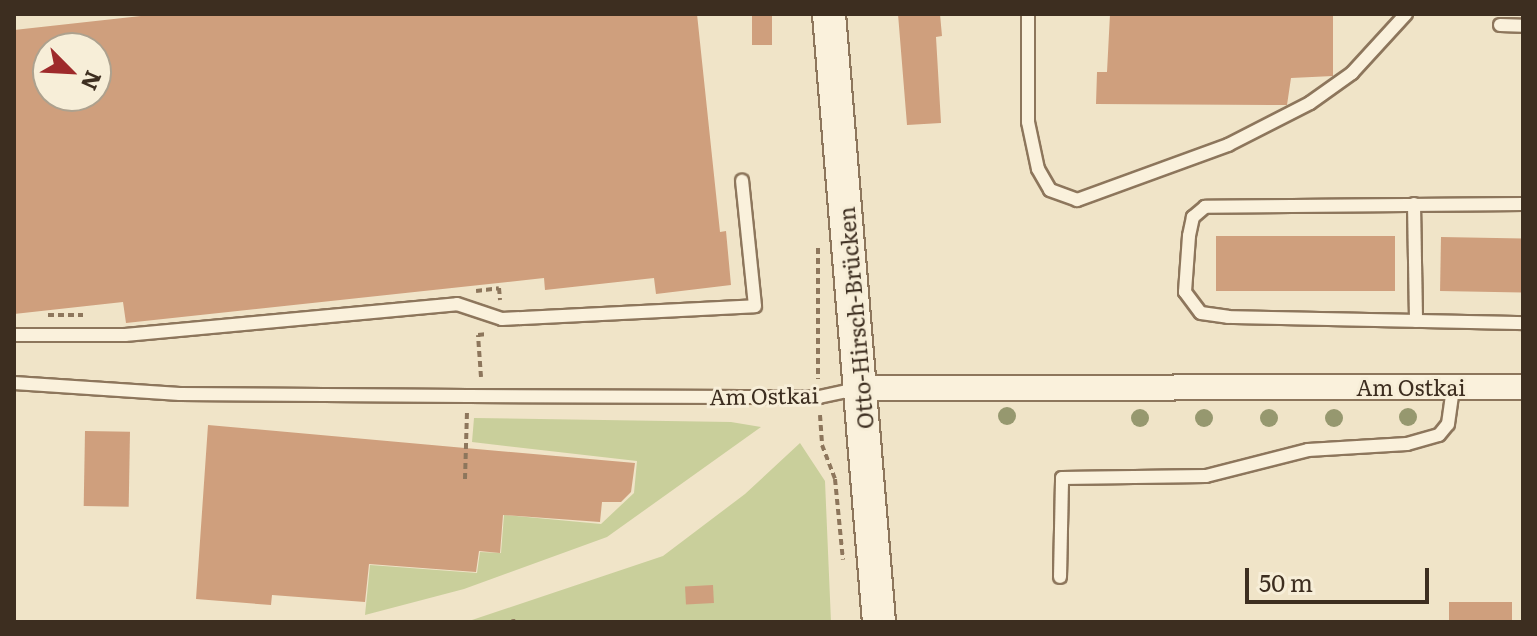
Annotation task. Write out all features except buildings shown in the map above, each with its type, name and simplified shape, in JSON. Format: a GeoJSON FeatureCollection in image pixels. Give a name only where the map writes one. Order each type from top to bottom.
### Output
{"type":"FeatureCollection","features":[{"type":"Feature","properties":{"kind":"main road","name":"Otto-Hirsch-Brücken"},"geometry":{"type":"LineString","coordinates":[[829,14],[879,622]]}},
{"type":"Feature","properties":{"kind":"street","name":"Am Ostkai"},"geometry":{"type":"LineString","coordinates":[[862,388],[1523,387]]}},
{"type":"Feature","properties":{"kind":"lane"},"geometry":{"type":"LineString","coordinates":[[1028,14],[1028,122],[1038,169],[1050,190],[1077,200],[1228,145],[1310,103],[1352,73],[1406,14]]}},
{"type":"Feature","properties":{"kind":"lane"},"geometry":{"type":"LineString","coordinates":[[1500,25],[1523,26]]}},
{"type":"Feature","properties":{"kind":"lane"},"geometry":{"type":"LineString","coordinates":[[14,335],[125,335],[457,304],[502,319],[755,306],[742,181]]}},
{"type":"Feature","properties":{"kind":"lane"},"geometry":{"type":"LineString","coordinates":[[1414,204],[1416,321]]}},
{"type":"Feature","properties":{"kind":"lane"},"geometry":{"type":"LineString","coordinates":[[1523,204],[1205,207],[1193,217],[1185,292],[1201,313],[1228,317],[1523,323]]}},
{"type":"Feature","properties":{"kind":"lane","name":"Am Ostkai"},"geometry":{"type":"LineString","coordinates":[[14,374],[52,383]]}},
{"type":"Feature","properties":{"kind":"lane","name":"Am Ostkai"},"geometry":{"type":"LineString","coordinates":[[14,383],[52,383],[180,394],[819,397],[862,388]]}},
{"type":"Feature","properties":{"kind":"lane"},"geometry":{"type":"LineString","coordinates":[[1060,577],[1062,478],[1206,476],[1308,450],[1407,444],[1439,435],[1448,424],[1453,387]]}},
{"type":"Feature","properties":{"kind":"path"},"geometry":{"type":"LineString","coordinates":[[817,241],[822,445],[835,479],[844,565]]}},
{"type":"Feature","properties":{"kind":"path"},"geometry":{"type":"LineString","coordinates":[[480,359],[478,335],[491,334]]}},
{"type":"Feature","properties":{"kind":"path"},"geometry":{"type":"LineString","coordinates":[[465,479],[466,421]]}},
{"type":"Feature","properties":{"kind":"green space"},"geometry":{"type":"Polygon","coordinates":[[[474,418],[731,422],[761,427],[607,537],[464,589],[365,615],[370,565],[477,573],[480,552],[501,553],[504,515],[601,524],[634,493],[637,461],[472,442],[474,418]]]}},
{"type":"Feature","properties":{"kind":"green space"},"geometry":{"type":"Polygon","coordinates":[[[800,443],[825,481],[831,622],[466,622],[663,556],[745,494],[800,443]]]}}]}
